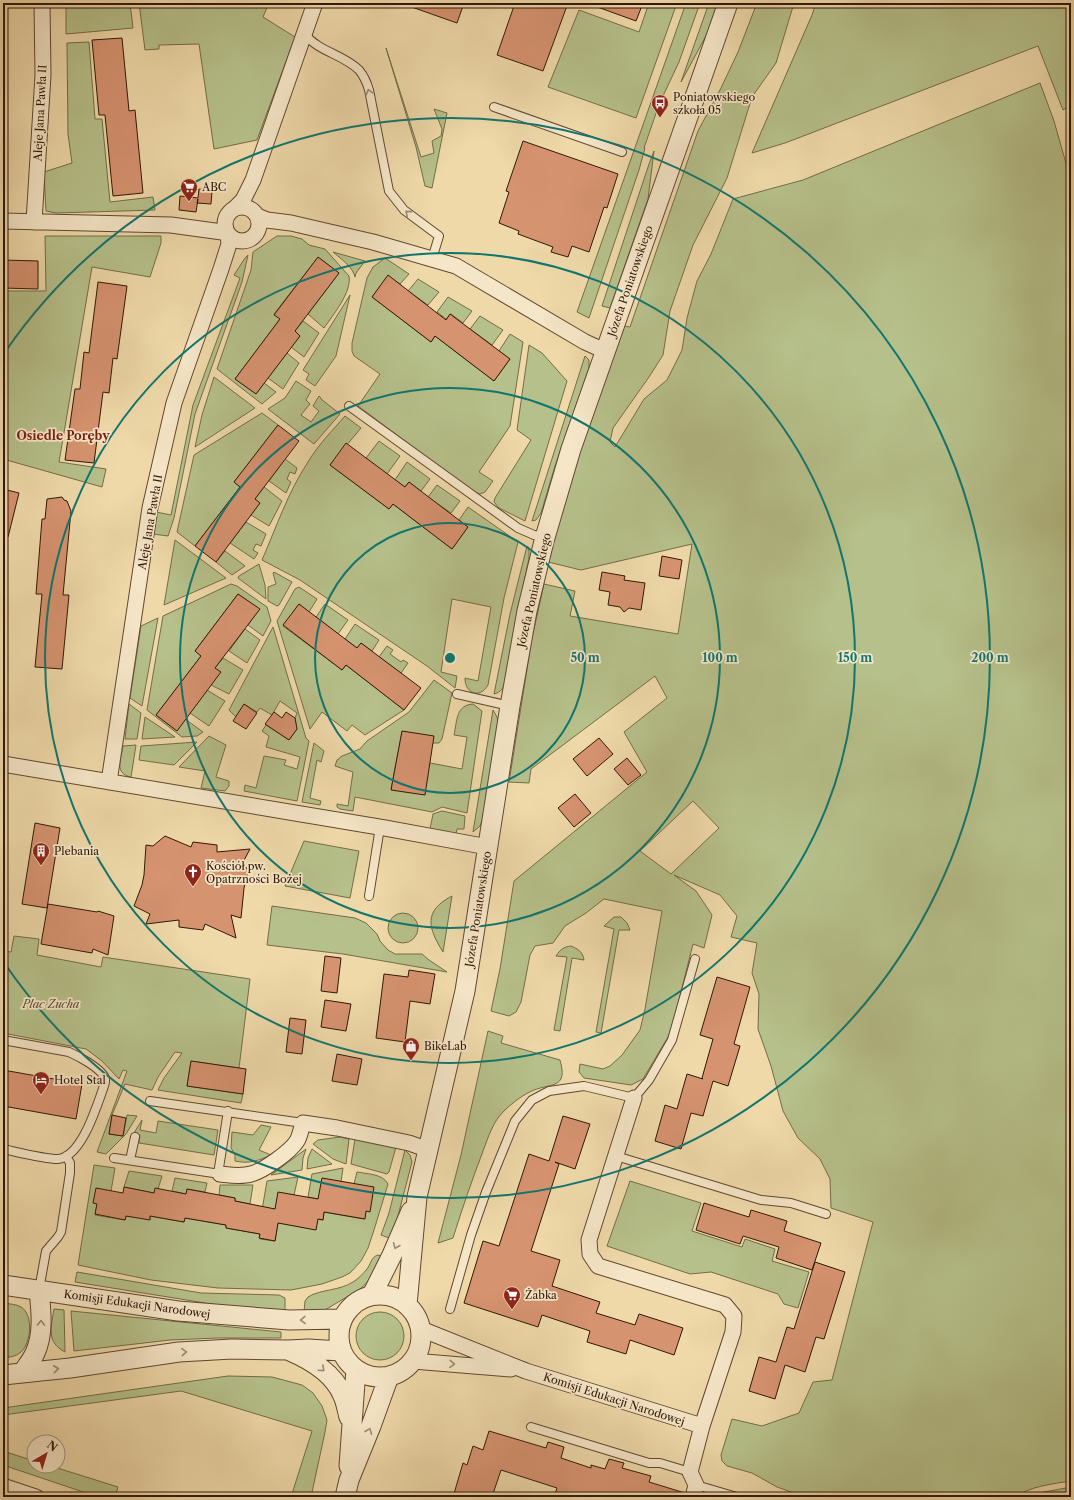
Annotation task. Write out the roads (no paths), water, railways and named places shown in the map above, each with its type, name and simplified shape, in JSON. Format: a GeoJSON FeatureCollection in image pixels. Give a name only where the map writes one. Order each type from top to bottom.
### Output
{"type":"FeatureCollection","features":[{"type":"Feature","properties":{"kind":"street","name":"Aleje Jana Pawła II"},"geometry":{"type":"LineString","coordinates":[[34,222],[43,75],[42,3]]}},
{"type":"Feature","properties":{"kind":"street"},"geometry":{"type":"LineString","coordinates":[[192,227],[217,224],[243,200],[253,180],[314,3]]}},
{"type":"Feature","properties":{"kind":"street","name":"Józefa Poniatowskiego"},"geometry":{"type":"LineString","coordinates":[[372,1295],[392,1255],[417,1197],[429,1150],[465,991],[510,706],[528,611],[545,537],[571,449],[728,3]]}},
{"type":"Feature","properties":{"kind":"street"},"geometry":{"type":"LineString","coordinates":[[3,221],[171,225],[222,232],[228,234],[234,240],[251,238],[259,226],[250,201],[253,180]]}},
{"type":"Feature","properties":{"kind":"street"},"geometry":{"type":"LineString","coordinates":[[231,212],[245,207],[267,220],[289,222],[374,242],[456,266],[585,342],[605,351]]}},
{"type":"Feature","properties":{"kind":"street","name":"Aleje Jana Pawła II"},"geometry":{"type":"LineString","coordinates":[[109,782],[150,508],[174,403],[229,244],[228,234],[224,227],[231,212]]}},
{"type":"Feature","properties":{"kind":"street","name":"Aleje Jana Pawła II"},"geometry":{"type":"LineString","coordinates":[[221,269],[234,252],[251,238],[268,227],[289,222]]}},
{"type":"Feature","properties":{"kind":"street"},"geometry":{"type":"LineString","coordinates":[[3,764],[488,847]]}},
{"type":"Feature","properties":{"kind":"street"},"geometry":{"type":"LineString","coordinates":[[634,1098],[589,1240],[590,1254],[598,1266],[725,1305],[734,1316],[733,1332],[702,1426],[693,1485]]}},
{"type":"Feature","properties":{"kind":"street"},"geometry":{"type":"LineString","coordinates":[[219,1174],[238,1176],[251,1174],[261,1170],[290,1149],[296,1141],[302,1123],[337,1128],[409,1143],[429,1150]]}},
{"type":"Feature","properties":{"kind":"street","name":"Józefa Poniatowskiego"},"geometry":{"type":"LineString","coordinates":[[407,1305],[417,1197]]}},
{"type":"Feature","properties":{"kind":"street","name":"Komisji Edukacji Narodowej"},"geometry":{"type":"LineString","coordinates":[[3,1285],[178,1311],[290,1320],[342,1319]]}},
{"type":"Feature","properties":{"kind":"street"},"geometry":{"type":"LineString","coordinates":[[23,1372],[36,1352],[40,1334],[41,1312],[39,1290]]}},
{"type":"Feature","properties":{"kind":"street"},"geometry":{"type":"LineString","coordinates":[[372,1295],[386,1295],[398,1298],[407,1305],[414,1313],[421,1328],[421,1341],[419,1350],[413,1361],[405,1369],[389,1376],[377,1377],[367,1375],[356,1369],[347,1361],[341,1350],[339,1330],[342,1319],[349,1309],[358,1301],[372,1295]]}},
{"type":"Feature","properties":{"kind":"street","name":"Komisji Edukacji Narodowej"},"geometry":{"type":"LineString","coordinates":[[421,1328],[526,1371],[702,1426]]}},
{"type":"Feature","properties":{"kind":"street"},"geometry":{"type":"LineString","coordinates":[[3,1375],[78,1367],[178,1352],[232,1349],[341,1350]]}},
{"type":"Feature","properties":{"kind":"street"},"geometry":{"type":"LineString","coordinates":[[289,1350],[315,1363],[336,1384],[343,1396],[351,1424]]}},
{"type":"Feature","properties":{"kind":"street","name":"Komisji Edukacji Narodowej"},"geometry":{"type":"LineString","coordinates":[[413,1361],[526,1371]]}},
{"type":"Feature","properties":{"kind":"street"},"geometry":{"type":"LineString","coordinates":[[347,1489],[356,1369]]}},
{"type":"Feature","properties":{"kind":"street"},"geometry":{"type":"LineString","coordinates":[[347,1489],[389,1376]]}},
{"type":"Feature","properties":{"kind":"street"},"geometry":{"type":"LineString","coordinates":[[3,1486],[36,1497]]}},
{"type":"Feature","properties":{"kind":"lane"},"geometry":{"type":"LineString","coordinates":[[304,33],[310,41],[320,48],[350,63],[360,71],[366,80],[389,190],[404,210],[439,236],[432,259]]}},
{"type":"Feature","properties":{"kind":"lane"},"geometry":{"type":"LineString","coordinates":[[494,107],[622,152]]}},
{"type":"Feature","properties":{"kind":"lane"},"geometry":{"type":"LineString","coordinates":[[349,406],[518,528],[534,535],[545,537]]}},
{"type":"Feature","properties":{"kind":"lane"},"geometry":{"type":"LineString","coordinates":[[456,694],[510,706]]}},
{"type":"Feature","properties":{"kind":"lane"},"geometry":{"type":"LineString","coordinates":[[369,896],[380,828]]}},
{"type":"Feature","properties":{"kind":"lane"},"geometry":{"type":"LineString","coordinates":[[450,1309],[470,1235],[515,1121],[532,1100],[549,1091],[584,1086],[634,1098],[649,1080],[672,1040],[695,959]]}},
{"type":"Feature","properties":{"kind":"lane"},"geometry":{"type":"LineString","coordinates":[[3,1040],[69,1052],[88,1062],[104,1076],[104,1086],[83,1138],[77,1147],[66,1156],[58,1159],[3,1149]]}},
{"type":"Feature","properties":{"kind":"lane"},"geometry":{"type":"LineString","coordinates":[[150,1101],[228,1111],[302,1123]]}},
{"type":"Feature","properties":{"kind":"lane"},"geometry":{"type":"LineString","coordinates":[[114,1158],[219,1174],[228,1111]]}},
{"type":"Feature","properties":{"kind":"lane"},"geometry":{"type":"LineString","coordinates":[[130,1160],[135,1137]]}},
{"type":"Feature","properties":{"kind":"lane"},"geometry":{"type":"LineString","coordinates":[[39,1290],[46,1251],[61,1232],[70,1173],[70,1163],[66,1156]]}},
{"type":"Feature","properties":{"kind":"lane"},"geometry":{"type":"LineString","coordinates":[[616,1156],[761,1200],[791,1203],[826,1214]]}},
{"type":"Feature","properties":{"kind":"lane"},"geometry":{"type":"LineString","coordinates":[[532,1427],[649,1463],[660,1463],[693,1485],[737,1497]]}},
{"type":"Feature","properties":{"kind":"place","name":"Poniatowskiego szkoła 05"},"geometry":{"type":"Point","coordinates":[660,118]}},
{"type":"Feature","properties":{"kind":"place","name":"ABC"},"geometry":{"type":"Point","coordinates":[189,202]}},
{"type":"Feature","properties":{"kind":"place","name":"Plebania"},"geometry":{"type":"Point","coordinates":[41,866]}},
{"type":"Feature","properties":{"kind":"place","name":"Kościół pw. Opatrzności Bożej"},"geometry":{"type":"Point","coordinates":[193,887]}},
{"type":"Feature","properties":{"kind":"place","name":"BikeLab"},"geometry":{"type":"Point","coordinates":[411,1061]}},
{"type":"Feature","properties":{"kind":"place","name":"Hotel Stal"},"geometry":{"type":"Point","coordinates":[41,1095]}},
{"type":"Feature","properties":{"kind":"place","name":"Żabka"},"geometry":{"type":"Point","coordinates":[512,1310]}},
{"type":"Feature","properties":{"kind":"district","name":"Osiedle Poręby"},"geometry":{"type":"Point","coordinates":[63,436]}},
{"type":"Feature","properties":{"kind":"park label","name":"Plac Zucha"},"geometry":{"type":"Point","coordinates":[51,1004]}}]}
